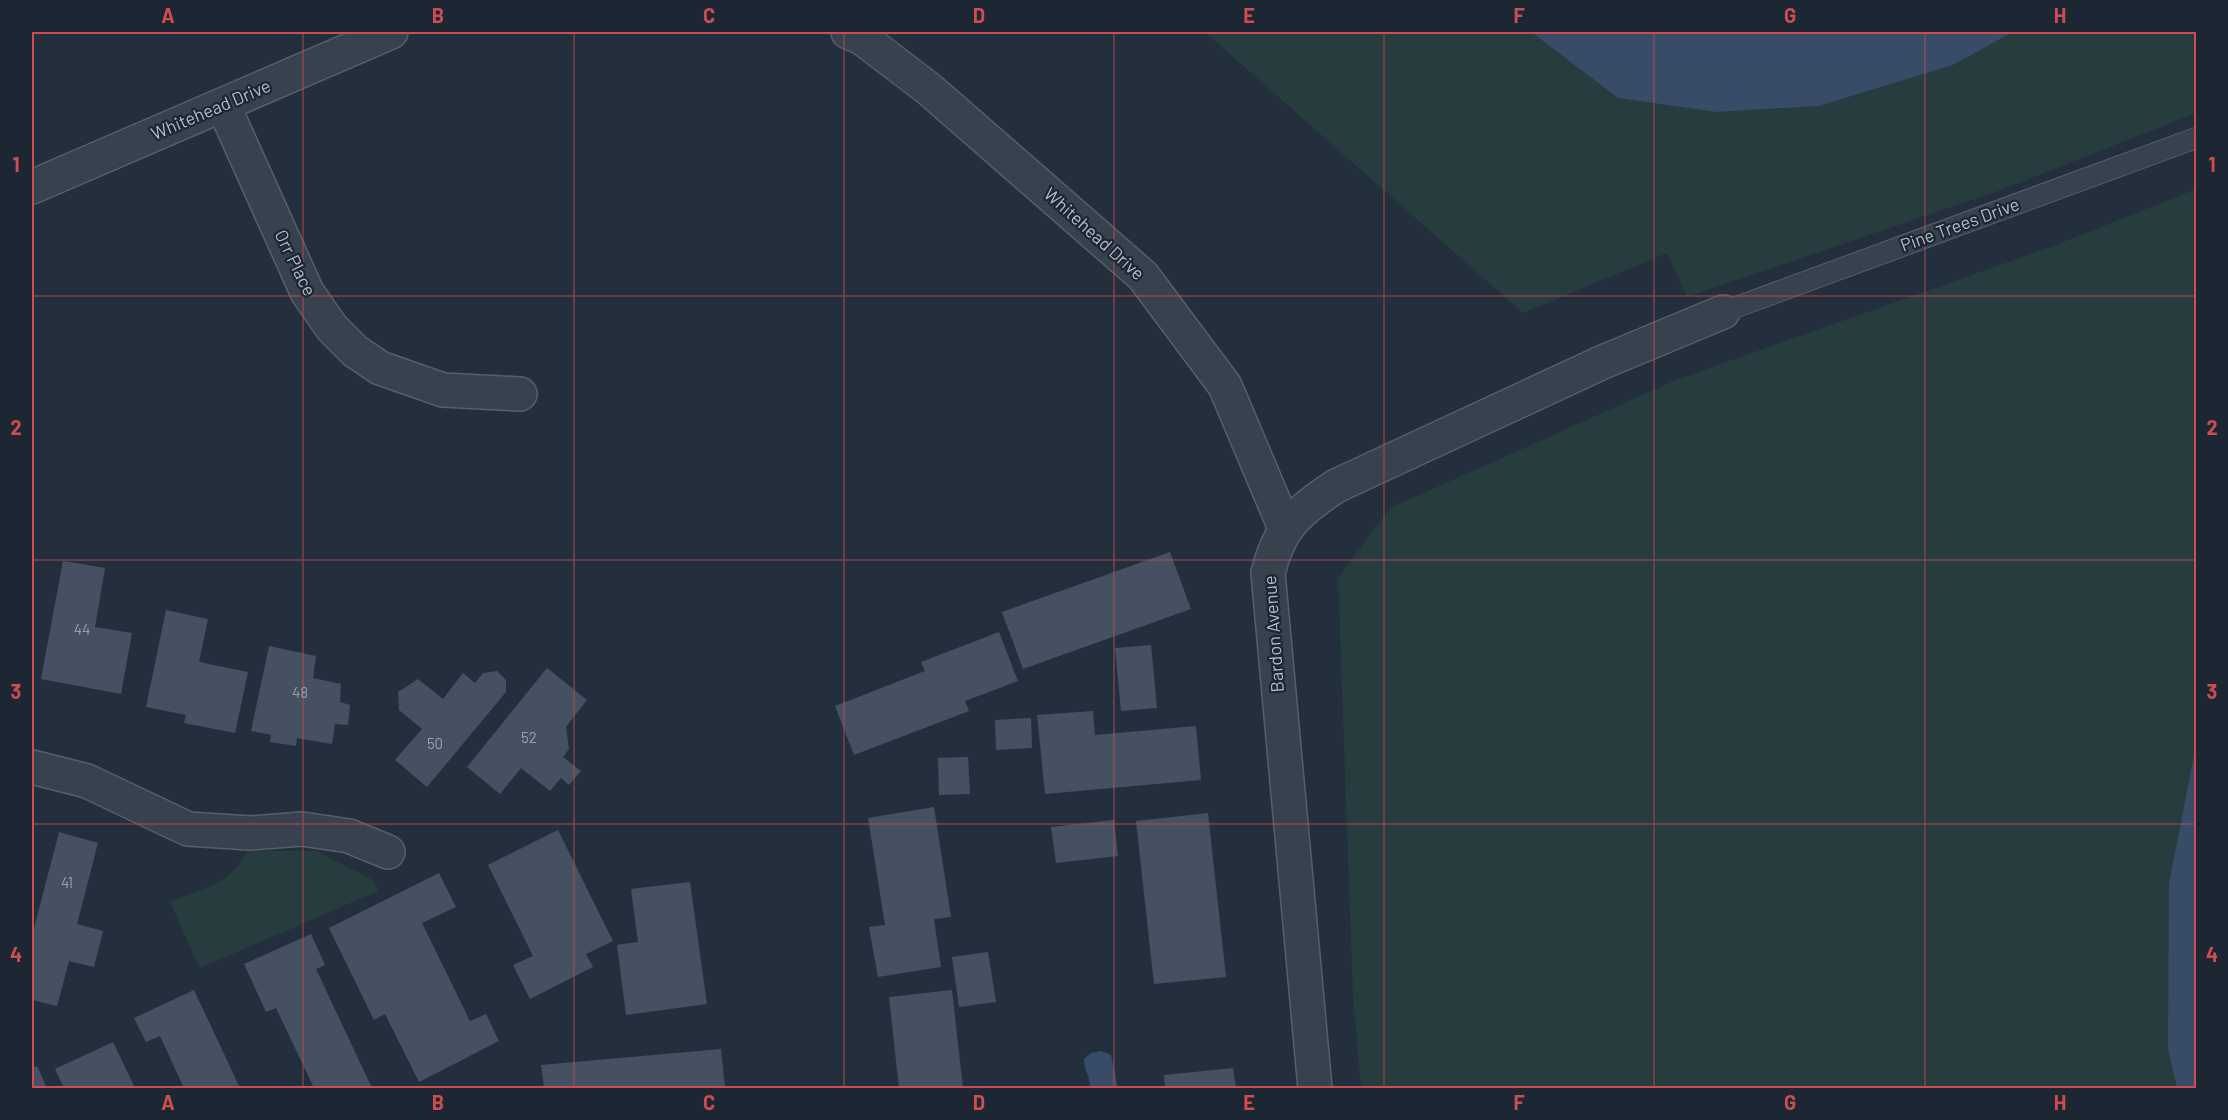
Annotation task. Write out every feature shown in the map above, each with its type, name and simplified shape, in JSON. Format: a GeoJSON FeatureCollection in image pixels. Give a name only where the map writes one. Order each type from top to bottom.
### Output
{"type":"FeatureCollection","features":[{"type":"Feature","properties":{"kind":"street","name":"Whitehead Drive"},"geometry":{"type":"LineString","coordinates":[[32,187],[391,32]]}},
{"type":"Feature","properties":{"kind":"street","name":"Whitehead Drive"},"geometry":{"type":"LineString","coordinates":[[848,32],[862,38],[956,112],[1143,276],[1225,386],[1285,528]]}},
{"type":"Feature","properties":{"kind":"street","name":"Orr Place"},"geometry":{"type":"LineString","coordinates":[[223,105],[307,292],[332,328],[355,351],[380,368],[443,390],[520,394]]}},
{"type":"Feature","properties":{"kind":"street","name":"Bardon Avenue"},"geometry":{"type":"LineString","coordinates":[[1315,1089],[1268,573],[1285,528],[1304,507],[1336,486],[1603,362],[1723,312]]}},
{"type":"Feature","properties":{"kind":"street"},"geometry":{"type":"LineString","coordinates":[[32,767],[87,781],[188,829],[250,833],[302,829],[349,836],[388,852]]}},
{"type":"Feature","properties":{"kind":"lane","name":"Pine Trees Drive"},"geometry":{"type":"LineString","coordinates":[[1723,312],[2196,138]]}},
{"type":"Feature","properties":{"kind":"green space"},"geometry":{"type":"Polygon","coordinates":[[[1205,32],[1531,32],[1618,98],[1716,112],[1819,106],[1953,65],[2013,32],[2196,32],[2196,113],[2001,190],[1687,297],[1667,253],[1523,313],[1205,32]]]}},
{"type":"Feature","properties":{"kind":"green space"},"geometry":{"type":"Polygon","coordinates":[[[2196,189],[2196,1088],[1361,1088],[1353,997],[1338,578],[1390,508],[1676,380],[2048,248],[2196,189]]]}},
{"type":"Feature","properties":{"kind":"green space"},"geometry":{"type":"Polygon","coordinates":[[[248,851],[316,851],[373,880],[378,891],[200,968],[170,902],[223,879],[240,863],[248,851]]]}},
{"type":"Feature","properties":{"kind":"water"},"geometry":{"type":"Polygon","coordinates":[[[1531,32],[2013,32],[1953,65],[1819,106],[1716,112],[1618,98],[1531,32]]]}},
{"type":"Feature","properties":{"kind":"water"},"geometry":{"type":"Polygon","coordinates":[[[2196,745],[2196,1088],[2177,1088],[2168,1049],[2169,884],[2196,745]]]}},
{"type":"Feature","properties":{"kind":"water"},"geometry":{"type":"Polygon","coordinates":[[[1101,1051],[1111,1055],[1118,1088],[1090,1088],[1084,1059],[1091,1053],[1101,1051]]]}},
{"type":"Feature","properties":{"kind":"building"},"geometry":{"type":"Polygon","coordinates":[[[1170,552],[1191,609],[1023,669],[1002,612],[1170,552]]]}},
{"type":"Feature","properties":{"kind":"building"},"geometry":{"type":"Polygon","coordinates":[[[63,561],[105,568],[95,627],[132,633],[121,694],[41,679],[63,561]]]}},
{"type":"Feature","properties":{"kind":"building"},"geometry":{"type":"Polygon","coordinates":[[[166,610],[208,619],[199,662],[248,672],[235,733],[184,723],[186,715],[146,707],[166,610]]]}},
{"type":"Feature","properties":{"kind":"building"},"geometry":{"type":"Polygon","coordinates":[[[999,632],[1018,681],[965,701],[969,711],[854,755],[835,706],[925,671],[921,662],[999,632]]]}},
{"type":"Feature","properties":{"kind":"building"},"geometry":{"type":"Polygon","coordinates":[[[1151,645],[1157,708],[1121,711],[1115,648],[1151,645]]]}},
{"type":"Feature","properties":{"kind":"building"},"geometry":{"type":"Polygon","coordinates":[[[269,646],[316,656],[313,678],[341,684],[340,702],[350,705],[348,725],[335,724],[332,744],[297,738],[296,746],[270,742],[271,735],[251,731],[269,646]]]}},
{"type":"Feature","properties":{"kind":"building"},"geometry":{"type":"Polygon","coordinates":[[[547,668],[587,700],[566,727],[569,749],[563,757],[581,771],[569,785],[561,778],[550,791],[521,768],[500,794],[467,767],[547,668]]]}},
{"type":"Feature","properties":{"kind":"building"},"geometry":{"type":"Polygon","coordinates":[[[497,671],[506,680],[506,692],[427,787],[395,760],[422,729],[399,710],[398,692],[418,679],[443,699],[463,673],[475,683],[483,673],[497,671]]]}},
{"type":"Feature","properties":{"kind":"building"},"geometry":{"type":"Polygon","coordinates":[[[1093,711],[1095,735],[1196,726],[1201,780],[1045,794],[1037,715],[1093,711]]]}},
{"type":"Feature","properties":{"kind":"building"},"geometry":{"type":"Polygon","coordinates":[[[1031,718],[1032,748],[996,750],[995,720],[1031,718]]]}},
{"type":"Feature","properties":{"kind":"building"},"geometry":{"type":"Polygon","coordinates":[[[968,757],[970,794],[939,795],[938,758],[968,757]]]}},
{"type":"Feature","properties":{"kind":"building"},"geometry":{"type":"Polygon","coordinates":[[[934,807],[951,917],[934,919],[941,967],[878,977],[869,927],[885,925],[868,818],[934,807]]]}},
{"type":"Feature","properties":{"kind":"building"},"geometry":{"type":"Polygon","coordinates":[[[1208,813],[1226,977],[1154,984],[1136,821],[1208,813]]]}},
{"type":"Feature","properties":{"kind":"building"},"geometry":{"type":"Polygon","coordinates":[[[1114,820],[1118,856],[1056,863],[1051,827],[1114,820]]]}},
{"type":"Feature","properties":{"kind":"building"},"geometry":{"type":"Polygon","coordinates":[[[558,830],[613,941],[586,954],[593,967],[530,999],[513,965],[533,956],[488,865],[558,830]]]}},
{"type":"Feature","properties":{"kind":"building"},"geometry":{"type":"Polygon","coordinates":[[[59,832],[98,843],[77,924],[103,931],[94,967],[69,961],[57,1006],[32,1000],[32,936],[59,832]]]}},
{"type":"Feature","properties":{"kind":"building"},"geometry":{"type":"Polygon","coordinates":[[[439,873],[456,907],[422,923],[470,1021],[486,1014],[499,1041],[419,1082],[385,1014],[374,1020],[329,928],[439,873]]]}},
{"type":"Feature","properties":{"kind":"building"},"geometry":{"type":"Polygon","coordinates":[[[690,882],[707,1004],[626,1015],[617,945],[638,942],[631,889],[690,882]]]}},
{"type":"Feature","properties":{"kind":"building"},"geometry":{"type":"Polygon","coordinates":[[[311,934],[325,965],[316,969],[372,1088],[314,1088],[276,1008],[266,1012],[244,964],[311,934]]]}},
{"type":"Feature","properties":{"kind":"building"},"geometry":{"type":"Polygon","coordinates":[[[988,952],[996,1002],[959,1007],[952,957],[988,952]]]}},
{"type":"Feature","properties":{"kind":"building"},"geometry":{"type":"Polygon","coordinates":[[[194,990],[240,1088],[184,1088],[160,1036],[146,1042],[134,1018],[194,990]]]}},
{"type":"Feature","properties":{"kind":"building"},"geometry":{"type":"Polygon","coordinates":[[[952,990],[963,1088],[899,1088],[889,997],[952,990]]]}},
{"type":"Feature","properties":{"kind":"building"},"geometry":{"type":"Polygon","coordinates":[[[113,1042],[135,1088],[64,1088],[55,1069],[113,1042]]]}},
{"type":"Feature","properties":{"kind":"building"},"geometry":{"type":"Polygon","coordinates":[[[721,1049],[725,1088],[544,1088],[541,1065],[721,1049]]]}},
{"type":"Feature","properties":{"kind":"building"},"geometry":{"type":"Polygon","coordinates":[[[37,1066],[47,1088],[32,1088],[32,1069],[37,1066]]]}},
{"type":"Feature","properties":{"kind":"building"},"geometry":{"type":"Polygon","coordinates":[[[1233,1068],[1236,1088],[1165,1088],[1164,1075],[1233,1068]]]}}]}
